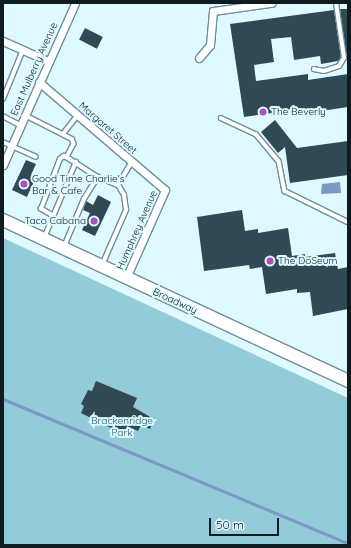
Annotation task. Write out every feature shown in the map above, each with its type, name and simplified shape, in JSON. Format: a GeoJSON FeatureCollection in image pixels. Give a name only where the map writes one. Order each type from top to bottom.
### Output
{"type":"FeatureCollection","features":[{"type":"Feature","properties":{"kind":"main road","name":"Broadway"},"geometry":{"type":"LineString","coordinates":[[3,220],[348,381]]}},
{"type":"Feature","properties":{"kind":"street","name":"East Mulberry Avenue"},"geometry":{"type":"LineString","coordinates":[[3,165],[75,3]]}},
{"type":"Feature","properties":{"kind":"street"},"geometry":{"type":"LineString","coordinates":[[199,58],[210,45],[213,11],[271,3]]}},
{"type":"Feature","properties":{"kind":"street"},"geometry":{"type":"LineString","coordinates":[[3,41],[48,61]]}},
{"type":"Feature","properties":{"kind":"street","name":"Margaret Street"},"geometry":{"type":"LineString","coordinates":[[39,82],[165,190]]}},
{"type":"Feature","properties":{"kind":"street","name":"Humphrey Avenue"},"geometry":{"type":"LineString","coordinates":[[126,278],[165,190]]}},
{"type":"Feature","properties":{"kind":"lane"},"geometry":{"type":"LineString","coordinates":[[314,70],[324,71],[339,66],[344,58],[336,3]]}},
{"type":"Feature","properties":{"kind":"lane"},"geometry":{"type":"LineString","coordinates":[[3,99],[23,50]]}},
{"type":"Feature","properties":{"kind":"lane"},"geometry":{"type":"LineString","coordinates":[[24,115],[72,139],[74,144],[67,157]]}},
{"type":"Feature","properties":{"kind":"lane"},"geometry":{"type":"LineString","coordinates":[[63,134],[78,115]]}},
{"type":"Feature","properties":{"kind":"lane"},"geometry":{"type":"LineString","coordinates":[[3,116],[20,125]]}},
{"type":"Feature","properties":{"kind":"lane"},"geometry":{"type":"LineString","coordinates":[[221,118],[256,134],[279,161],[285,191],[348,222]]}},
{"type":"Feature","properties":{"kind":"lane"},"geometry":{"type":"LineString","coordinates":[[3,142],[36,157]]}},
{"type":"Feature","properties":{"kind":"lane"},"geometry":{"type":"LineString","coordinates":[[53,216],[41,209],[60,158],[67,157],[98,177],[118,185],[124,195],[126,210],[102,266]]}},
{"type":"Feature","properties":{"kind":"lane"},"geometry":{"type":"LineString","coordinates":[[43,239],[76,162]]}},
{"type":"Feature","properties":{"kind":"lane"},"geometry":{"type":"LineString","coordinates":[[118,185],[132,162]]}},
{"type":"Feature","properties":{"kind":"lane"},"geometry":{"type":"LineString","coordinates":[[64,249],[84,199],[98,177]]}},
{"type":"Feature","properties":{"kind":"green space","name":"Brackenridge Park"},"geometry":{"type":"Polygon","coordinates":[[[3,238],[348,398],[348,545],[3,545],[3,238]]]}},
{"type":"Feature","properties":{"kind":"shaded area"},"geometry":{"type":"Polygon","coordinates":[[[340,182],[341,193],[321,194],[322,184],[340,182]]]}},
{"type":"Feature","properties":{"kind":"building"},"geometry":{"type":"Polygon","coordinates":[[[340,9],[348,9],[348,60],[346,60],[340,9]]]}},
{"type":"Feature","properties":{"kind":"building"},"geometry":{"type":"Polygon","coordinates":[[[334,10],[341,57],[338,61],[321,64],[320,56],[294,60],[291,37],[271,39],[274,62],[254,65],[256,81],[308,74],[308,80],[348,74],[348,107],[301,114],[300,109],[244,117],[230,24],[334,10]]]}},
{"type":"Feature","properties":{"kind":"building"},"geometry":{"type":"Polygon","coordinates":[[[85,28],[103,37],[97,49],[79,40],[85,28]]]}},
{"type":"Feature","properties":{"kind":"building","name":"The Beverly"},"geometry":{"type":"Polygon","coordinates":[[[275,120],[297,148],[348,141],[348,175],[290,183],[285,147],[278,153],[261,132],[275,120]]]}},
{"type":"Feature","properties":{"kind":"building","name":"Good Time Charlie's Bar & Cafe"},"geometry":{"type":"Polygon","coordinates":[[[26,160],[36,164],[31,175],[36,177],[27,197],[12,190],[26,160]]]}},
{"type":"Feature","properties":{"kind":"building","name":"Taco Cabana"},"geometry":{"type":"Polygon","coordinates":[[[98,195],[111,202],[95,236],[82,230],[90,213],[83,210],[86,201],[93,205],[98,195]]]}},
{"type":"Feature","properties":{"kind":"building","name":"The DoSeum"},"geometry":{"type":"Polygon","coordinates":[[[242,210],[245,231],[258,229],[258,233],[288,228],[292,256],[305,254],[305,257],[335,253],[338,269],[348,267],[348,309],[313,316],[310,292],[297,293],[297,289],[266,294],[262,267],[250,269],[249,265],[204,271],[197,217],[242,210]]]}},
{"type":"Feature","properties":{"kind":"building"},"geometry":{"type":"Polygon","coordinates":[[[96,381],[137,398],[133,407],[154,419],[150,429],[141,425],[138,431],[127,426],[123,434],[81,413],[84,406],[81,404],[88,390],[92,391],[96,381]]]}},
{"type":"Feature","properties":{"kind":"waterway"},"geometry":{"type":"LineString","coordinates":[[3,399],[348,543]]}},
{"type":"Feature","properties":{"kind":"place","name":"The Beverly"},"geometry":{"type":"Point","coordinates":[263,112]}},
{"type":"Feature","properties":{"kind":"place","name":"Good Time Charlie's Bar & Cafe"},"geometry":{"type":"Point","coordinates":[24,184]}},
{"type":"Feature","properties":{"kind":"place","name":"Taco Cabana"},"geometry":{"type":"Point","coordinates":[94,221]}},
{"type":"Feature","properties":{"kind":"place","name":"The DoSeum"},"geometry":{"type":"Point","coordinates":[270,261]}}]}
